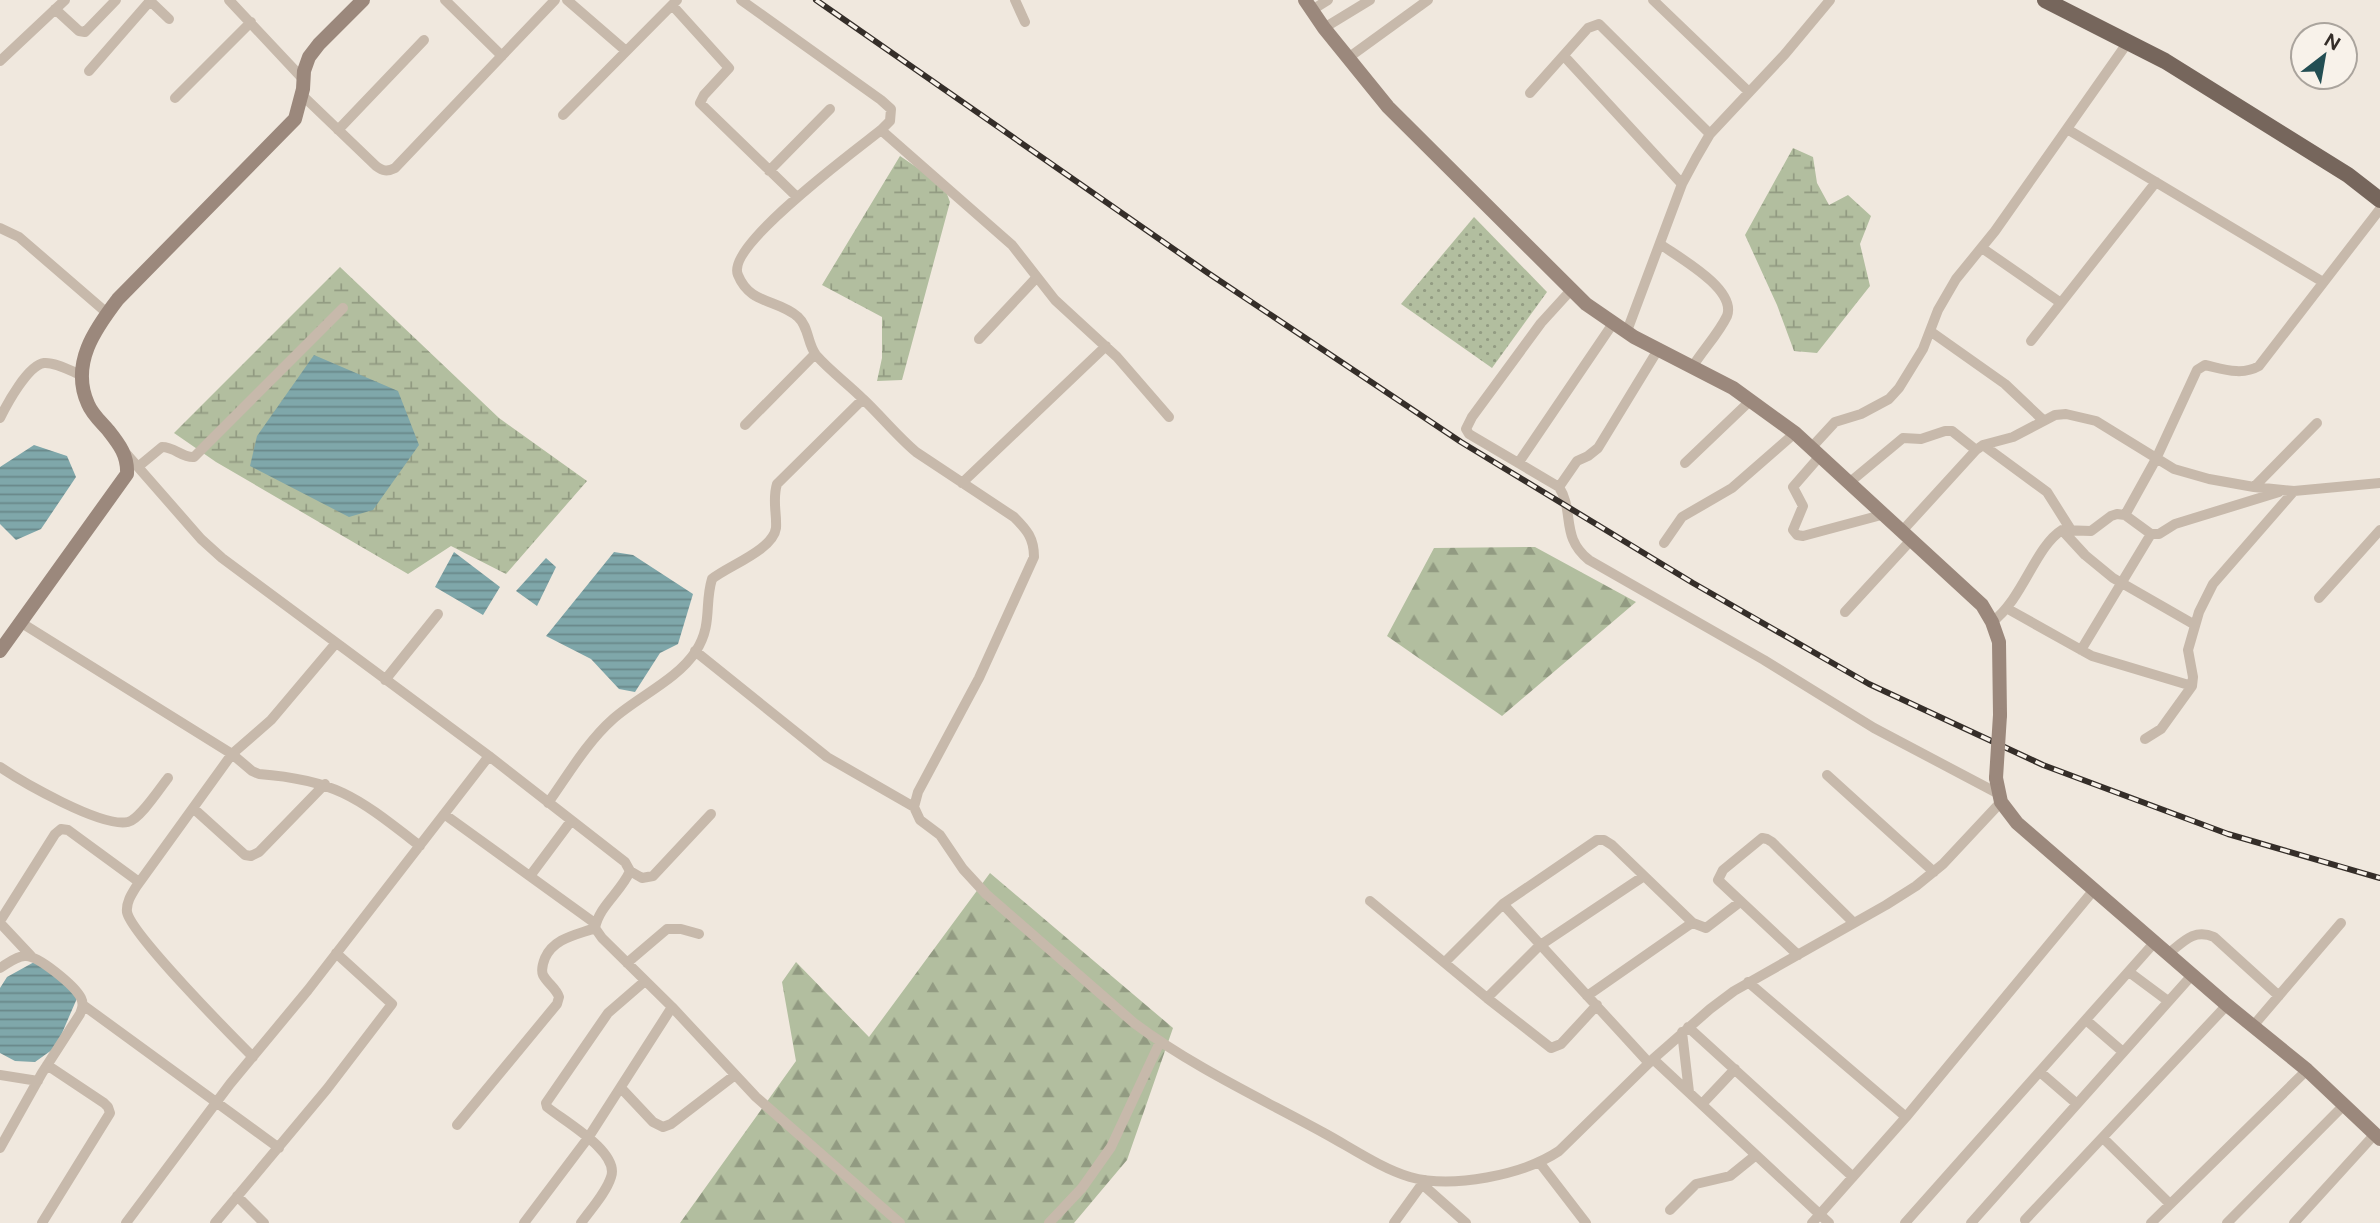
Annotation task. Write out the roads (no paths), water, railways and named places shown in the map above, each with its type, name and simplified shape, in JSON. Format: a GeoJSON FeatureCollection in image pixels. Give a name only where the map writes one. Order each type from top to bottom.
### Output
{"type":"FeatureCollection","features":[{"type":"Feature","properties":{"kind":"main road"},"geometry":{"type":"LineString","coordinates":[[0,651],[127,474],[128,464],[122,448],[88,407],[81,375],[85,351],[94,331],[118,299],[295,119],[310,57],[319,44],[363,0]]}},
{"type":"Feature","properties":{"kind":"main road"},"geometry":{"type":"LineString","coordinates":[[2045,0],[2165,61],[2348,175],[2380,200]]}},
{"type":"Feature","properties":{"kind":"main road"},"geometry":{"type":"LineString","coordinates":[[1308,5],[1388,107],[1586,304],[1627,331],[1733,388],[1795,433],[1982,605],[1999,642],[2000,715],[1996,778],[2000,798],[2017,823],[2154,943],[2307,1070],[2377,1137]]}},
{"type":"Feature","properties":{"kind":"street"},"geometry":{"type":"LineString","coordinates":[[0,61],[65,0]]}},
{"type":"Feature","properties":{"kind":"street"},"geometry":{"type":"LineString","coordinates":[[55,9],[79,31],[85,32],[116,0]]}},
{"type":"Feature","properties":{"kind":"street"},"geometry":{"type":"LineString","coordinates":[[229,0],[303,79]]}},
{"type":"Feature","properties":{"kind":"street"},"geometry":{"type":"LineString","coordinates":[[445,0],[502,56]]}},
{"type":"Feature","properties":{"kind":"street"},"geometry":{"type":"LineString","coordinates":[[302,95],[376,166],[383,171],[389,171],[396,168],[555,0]]}},
{"type":"Feature","properties":{"kind":"street"},"geometry":{"type":"LineString","coordinates":[[567,0],[626,51]]}},
{"type":"Feature","properties":{"kind":"street"},"geometry":{"type":"LineString","coordinates":[[741,0],[891,109],[890,121],[881,131],[797,197],[747,246],[736,265],[737,275],[748,291],[757,298],[786,309],[798,317],[805,326],[815,354],[916,453],[1014,517],[1026,528],[1034,541],[1034,557],[979,678],[918,792],[914,807]]}},
{"type":"Feature","properties":{"kind":"street"},"geometry":{"type":"LineString","coordinates":[[1015,0],[1025,22]]}},
{"type":"Feature","properties":{"kind":"street"},"geometry":{"type":"LineString","coordinates":[[1308,5],[1328,0]]}},
{"type":"Feature","properties":{"kind":"street"},"geometry":{"type":"LineString","coordinates":[[1324,28],[1370,0]]}},
{"type":"Feature","properties":{"kind":"street"},"geometry":{"type":"LineString","coordinates":[[1348,58],[1427,0]]}},
{"type":"Feature","properties":{"kind":"street"},"geometry":{"type":"LineString","coordinates":[[1654,0],[1749,92]]}},
{"type":"Feature","properties":{"kind":"street"},"geometry":{"type":"LineString","coordinates":[[1627,331],[1682,184],[1710,134],[1785,54],[1830,0]]}},
{"type":"Feature","properties":{"kind":"street"},"geometry":{"type":"LineString","coordinates":[[89,71],[153,1],[169,19]]}},
{"type":"Feature","properties":{"kind":"street"},"geometry":{"type":"LineString","coordinates":[[563,115],[675,3],[729,68],[700,103],[797,197]]}},
{"type":"Feature","properties":{"kind":"street"},"geometry":{"type":"LineString","coordinates":[[175,98],[251,22]]}},
{"type":"Feature","properties":{"kind":"street"},"geometry":{"type":"LineString","coordinates":[[1530,93],[1588,28],[1599,24],[1710,134]]}},
{"type":"Feature","properties":{"kind":"street"},"geometry":{"type":"LineString","coordinates":[[338,130],[424,40]]}},
{"type":"Feature","properties":{"kind":"street"},"geometry":{"type":"LineString","coordinates":[[1885,514],[1803,536],[1797,535],[1793,530],[1802,506],[1793,487],[1835,422],[1861,414],[1889,399],[1913,369],[1948,292],[2128,42]]}},
{"type":"Feature","properties":{"kind":"street"},"geometry":{"type":"LineString","coordinates":[[1564,56],[1682,184]]}},
{"type":"Feature","properties":{"kind":"street"},"geometry":{"type":"LineString","coordinates":[[769,171],[830,109]]}},
{"type":"Feature","properties":{"kind":"street"},"geometry":{"type":"LineString","coordinates":[[2067,129],[2323,282]]}},
{"type":"Feature","properties":{"kind":"street"},"geometry":{"type":"LineString","coordinates":[[881,131],[1012,245],[1065,310],[1106,346],[1169,417]]}},
{"type":"Feature","properties":{"kind":"street"},"geometry":{"type":"LineString","coordinates":[[2031,341],[2156,182]]}},
{"type":"Feature","properties":{"kind":"street"},"geometry":{"type":"LineString","coordinates":[[2125,515],[2156,459],[2197,370],[2204,365],[2239,372],[2250,371],[2259,366],[2380,209]]}},
{"type":"Feature","properties":{"kind":"street"},"geometry":{"type":"LineString","coordinates":[[0,228],[19,237],[107,313]]}},
{"type":"Feature","properties":{"kind":"street"},"geometry":{"type":"LineString","coordinates":[[1660,244],[1718,287],[1729,306],[1726,317],[1693,366]]}},
{"type":"Feature","properties":{"kind":"street"},"geometry":{"type":"LineString","coordinates":[[1982,248],[2061,303]]}},
{"type":"Feature","properties":{"kind":"street"},"geometry":{"type":"LineString","coordinates":[[979,339],[1037,277]]}},
{"type":"Feature","properties":{"kind":"street"},"geometry":{"type":"LineString","coordinates":[[695,651],[827,757],[914,807],[920,820],[940,835],[963,869],[986,894],[1134,1023],[1160,1042],[1383,1165],[1423,1182],[1480,1178],[1543,1160],[1559,1151],[1685,1029],[1726,997],[1886,905],[1934,872],[2000,798],[1886,735],[1764,660],[1589,560],[1579,552],[1573,541],[1567,523],[1565,496],[1559,487],[1469,434],[1466,429],[1468,424],[1541,323],[1572,289]]}},
{"type":"Feature","properties":{"kind":"street"},"geometry":{"type":"LineString","coordinates":[[139,466],[162,447],[194,457],[343,308]]}},
{"type":"Feature","properties":{"kind":"street"},"geometry":{"type":"LineString","coordinates":[[1519,462],[1614,323]]}},
{"type":"Feature","properties":{"kind":"street"},"geometry":{"type":"LineString","coordinates":[[1930,331],[2005,384],[2043,420]]}},
{"type":"Feature","properties":{"kind":"street"},"geometry":{"type":"LineString","coordinates":[[962,482],[1106,346]]}},
{"type":"Feature","properties":{"kind":"street"},"geometry":{"type":"LineString","coordinates":[[1559,487],[1577,461],[1598,448],[1659,348]]}},
{"type":"Feature","properties":{"kind":"street"},"geometry":{"type":"LineString","coordinates":[[745,425],[815,354]]}},
{"type":"Feature","properties":{"kind":"street"},"geometry":{"type":"LineString","coordinates":[[1,413],[37,365],[47,362],[81,375]]}},
{"type":"Feature","properties":{"kind":"street"},"geometry":{"type":"LineString","coordinates":[[548,803],[604,728],[683,666],[695,651],[709,619],[709,589],[712,579],[771,540],[776,530],[773,496],[777,484],[863,399]]}},
{"type":"Feature","properties":{"kind":"street"},"geometry":{"type":"LineString","coordinates":[[1685,463],[1751,400]]}},
{"type":"Feature","properties":{"kind":"street"},"geometry":{"type":"LineString","coordinates":[[1844,612],[1979,447],[2013,437],[2055,415],[2066,414],[2096,421],[2156,459],[2189,475],[2282,491],[2380,482]]}},
{"type":"Feature","properties":{"kind":"street"},"geometry":{"type":"LineString","coordinates":[[2254,487],[2317,423]]}},
{"type":"Feature","properties":{"kind":"street"},"geometry":{"type":"LineString","coordinates":[[1850,482],[1903,438],[1921,439],[1945,430],[1952,431],[2047,492],[2067,530],[2085,555],[2121,583],[2195,625]]}},
{"type":"Feature","properties":{"kind":"street"},"geometry":{"type":"LineString","coordinates":[[1664,542],[1682,517],[1732,488],[1795,433]]}},
{"type":"Feature","properties":{"kind":"street"},"geometry":{"type":"LineString","coordinates":[[122,448],[211,549],[489,756],[625,862],[630,871],[642,878],[653,876],[710,814]]}},
{"type":"Feature","properties":{"kind":"street"},"geometry":{"type":"LineString","coordinates":[[1992,622],[2008,609],[2049,542],[2067,530],[2091,531],[2111,516],[2125,515],[2151,534],[2159,534],[2175,524],[2282,491]]}},
{"type":"Feature","properties":{"kind":"street"},"geometry":{"type":"LineString","coordinates":[[2145,740],[2167,721],[2192,686],[2188,650],[2199,612],[2213,584],[2294,491]]}},
{"type":"Feature","properties":{"kind":"street"},"geometry":{"type":"LineString","coordinates":[[2319,597],[2380,530]]}},
{"type":"Feature","properties":{"kind":"street"},"geometry":{"type":"LineString","coordinates":[[2081,650],[2151,534]]}},
{"type":"Feature","properties":{"kind":"street"},"geometry":{"type":"LineString","coordinates":[[2008,609],[2081,650],[2109,662],[2192,686]]}},
{"type":"Feature","properties":{"kind":"street"},"geometry":{"type":"LineString","coordinates":[[385,680],[438,614]]}},
{"type":"Feature","properties":{"kind":"street"},"geometry":{"type":"LineString","coordinates":[[20,622],[232,754],[252,771],[304,778],[325,784],[357,799],[420,846]]}},
{"type":"Feature","properties":{"kind":"street"},"geometry":{"type":"LineString","coordinates":[[253,1057],[137,931],[127,914],[128,902],[139,882],[232,754],[271,720],[336,643]]}},
{"type":"Feature","properties":{"kind":"street"},"geometry":{"type":"LineString","coordinates":[[126,1223],[217,1101],[489,756]]}},
{"type":"Feature","properties":{"kind":"street"},"geometry":{"type":"LineString","coordinates":[[0,767],[43,794],[116,821],[129,822],[168,778]]}},
{"type":"Feature","properties":{"kind":"street"},"geometry":{"type":"LineString","coordinates":[[1828,775],[1934,872]]}},
{"type":"Feature","properties":{"kind":"street"},"geometry":{"type":"LineString","coordinates":[[192,808],[245,855],[251,856],[259,852],[325,784]]}},
{"type":"Feature","properties":{"kind":"street"},"geometry":{"type":"LineString","coordinates":[[444,814],[596,926],[627,963],[774,1115],[900,1223]]}},
{"type":"Feature","properties":{"kind":"street"},"geometry":{"type":"LineString","coordinates":[[530,876],[571,821]]}},
{"type":"Feature","properties":{"kind":"street"},"geometry":{"type":"LineString","coordinates":[[0,1147],[83,1006],[81,998],[72,986],[31,956],[0,922],[55,834],[61,829],[68,830],[139,882]]}},
{"type":"Feature","properties":{"kind":"street"},"geometry":{"type":"LineString","coordinates":[[1798,955],[1718,880],[1720,875],[1762,838],[1768,839],[1854,923]]}},
{"type":"Feature","properties":{"kind":"street"},"geometry":{"type":"LineString","coordinates":[[1445,962],[1503,904],[1597,840],[1604,840],[1612,845],[1693,923],[1706,928],[1740,902]]}},
{"type":"Feature","properties":{"kind":"street"},"geometry":{"type":"LineString","coordinates":[[596,926],[597,918],[627,879],[630,871]]}},
{"type":"Feature","properties":{"kind":"street"},"geometry":{"type":"LineString","coordinates":[[1486,998],[1539,946],[1644,876]]}},
{"type":"Feature","properties":{"kind":"street"},"geometry":{"type":"LineString","coordinates":[[1815,1219],[1906,1117],[2093,891]]}},
{"type":"Feature","properties":{"kind":"street"},"geometry":{"type":"LineString","coordinates":[[1370,901],[1486,998],[1552,1048],[1561,1044],[1597,1005]]}},
{"type":"Feature","properties":{"kind":"street"},"geometry":{"type":"LineString","coordinates":[[1503,904],[1539,946],[1651,1061],[1689,1092],[1756,1156],[1815,1219],[1829,1223]]}},
{"type":"Feature","properties":{"kind":"street"},"geometry":{"type":"LineString","coordinates":[[1587,996],[1693,923]]}},
{"type":"Feature","properties":{"kind":"street"},"geometry":{"type":"LineString","coordinates":[[2253,1026],[2341,923]]}},
{"type":"Feature","properties":{"kind":"street"},"geometry":{"type":"LineString","coordinates":[[457,1125],[557,1004],[559,997],[556,990],[543,975],[547,954],[560,940],[596,926]]}},
{"type":"Feature","properties":{"kind":"street"},"geometry":{"type":"LineString","coordinates":[[627,963],[667,929],[699,934]]}},
{"type":"Feature","properties":{"kind":"street"},"geometry":{"type":"LineString","coordinates":[[2168,954],[2196,933],[2205,933],[2214,937],[2279,996]]}},
{"type":"Feature","properties":{"kind":"street"},"geometry":{"type":"LineString","coordinates":[[1905,1223],[2154,943]]}},
{"type":"Feature","properties":{"kind":"street"},"geometry":{"type":"LineString","coordinates":[[215,1223],[279,1148],[392,1004],[336,953]]}},
{"type":"Feature","properties":{"kind":"street"},"geometry":{"type":"LineString","coordinates":[[0,968],[22,955],[31,956]]}},
{"type":"Feature","properties":{"kind":"street"},"geometry":{"type":"LineString","coordinates":[[2129,972],[2168,1001]]}},
{"type":"Feature","properties":{"kind":"street"},"geometry":{"type":"LineString","coordinates":[[1971,1223],[2193,974]]}},
{"type":"Feature","properties":{"kind":"street"},"geometry":{"type":"LineString","coordinates":[[581,1223],[606,1187],[613,1170],[607,1155],[547,1108],[546,1102],[608,1013],[645,981]]}},
{"type":"Feature","properties":{"kind":"street"},"geometry":{"type":"LineString","coordinates":[[1748,982],[1906,1117]]}},
{"type":"Feature","properties":{"kind":"street"},"geometry":{"type":"LineString","coordinates":[[2025,1220],[2227,1005]]}},
{"type":"Feature","properties":{"kind":"street"},"geometry":{"type":"LineString","coordinates":[[83,1006],[279,1148]]}},
{"type":"Feature","properties":{"kind":"street"},"geometry":{"type":"LineString","coordinates":[[524,1223],[588,1138],[672,1007]]}},
{"type":"Feature","properties":{"kind":"street"},"geometry":{"type":"LineString","coordinates":[[2086,1020],[2123,1052]]}},
{"type":"Feature","properties":{"kind":"street"},"geometry":{"type":"LineString","coordinates":[[1685,1029],[1735,1069],[1853,1177]]}},
{"type":"Feature","properties":{"kind":"street"},"geometry":{"type":"LineString","coordinates":[[1685,1029],[1689,1092]]}},
{"type":"Feature","properties":{"kind":"street"},"geometry":{"type":"LineString","coordinates":[[1049,1223],[1082,1188],[1111,1147],[1160,1042]]}},
{"type":"Feature","properties":{"kind":"street"},"geometry":{"type":"LineString","coordinates":[[42,1223],[110,1113],[104,1103],[47,1065]]}},
{"type":"Feature","properties":{"kind":"street"},"geometry":{"type":"LineString","coordinates":[[1702,1104],[1735,1069]]}},
{"type":"Feature","properties":{"kind":"street"},"geometry":{"type":"LineString","coordinates":[[2151,1223],[2307,1070]]}},
{"type":"Feature","properties":{"kind":"street"},"geometry":{"type":"LineString","coordinates":[[2040,1072],[2077,1104]]}},
{"type":"Feature","properties":{"kind":"street"},"geometry":{"type":"LineString","coordinates":[[621,1088],[653,1122],[663,1127],[671,1124],[735,1074]]}},
{"type":"Feature","properties":{"kind":"street"},"geometry":{"type":"LineString","coordinates":[[0,1075],[38,1081]]}},
{"type":"Feature","properties":{"kind":"street"},"geometry":{"type":"LineString","coordinates":[[2227,1223],[2344,1105]]}},
{"type":"Feature","properties":{"kind":"street"},"geometry":{"type":"LineString","coordinates":[[2294,1223],[2377,1137]]}},
{"type":"Feature","properties":{"kind":"street"},"geometry":{"type":"LineString","coordinates":[[2103,1138],[2170,1204]]}},
{"type":"Feature","properties":{"kind":"street"},"geometry":{"type":"LineString","coordinates":[[1670,1210],[1696,1184],[1730,1176],[1756,1156]]}},
{"type":"Feature","properties":{"kind":"street"},"geometry":{"type":"LineString","coordinates":[[1543,1160],[1586,1223]]}},
{"type":"Feature","properties":{"kind":"street"},"geometry":{"type":"LineString","coordinates":[[1394,1223],[1423,1182]]}},
{"type":"Feature","properties":{"kind":"street"},"geometry":{"type":"LineString","coordinates":[[1423,1182],[1466,1223]]}},
{"type":"Feature","properties":{"kind":"street"},"geometry":{"type":"LineString","coordinates":[[237,1196],[264,1223]]}},
{"type":"Feature","properties":{"kind":"street"},"geometry":{"type":"LineString","coordinates":[[1571,1223],[1578,1213]]}},
{"type":"Feature","properties":{"kind":"water"},"geometry":{"type":"Polygon","coordinates":[[[314,355],[398,391],[419,445],[373,510],[349,517],[250,466],[257,436],[314,355]]]}},
{"type":"Feature","properties":{"kind":"water"},"geometry":{"type":"Polygon","coordinates":[[[34,445],[67,456],[76,477],[41,529],[16,540],[0,524],[0,467],[34,445]]]}},
{"type":"Feature","properties":{"kind":"water"},"geometry":{"type":"Polygon","coordinates":[[[454,552],[500,587],[483,615],[435,587],[454,552]]]}},
{"type":"Feature","properties":{"kind":"water"},"geometry":{"type":"Polygon","coordinates":[[[614,552],[633,555],[693,594],[678,644],[660,653],[635,692],[619,689],[591,659],[546,636],[614,552]]]}},
{"type":"Feature","properties":{"kind":"water"},"geometry":{"type":"Polygon","coordinates":[[[546,558],[556,567],[537,606],[516,591],[546,558]]]}},
{"type":"Feature","properties":{"kind":"water"},"geometry":{"type":"Polygon","coordinates":[[[36,961],[78,996],[56,1047],[35,1062],[15,1061],[0,1053],[0,988],[7,977],[36,961]]]}},
{"type":"Feature","properties":{"kind":"railway"},"geometry":{"type":"LineString","coordinates":[[816,0],[1208,273],[1461,442],[1693,583],[1869,684],[2043,765],[2228,834],[2380,878]]}}]}
